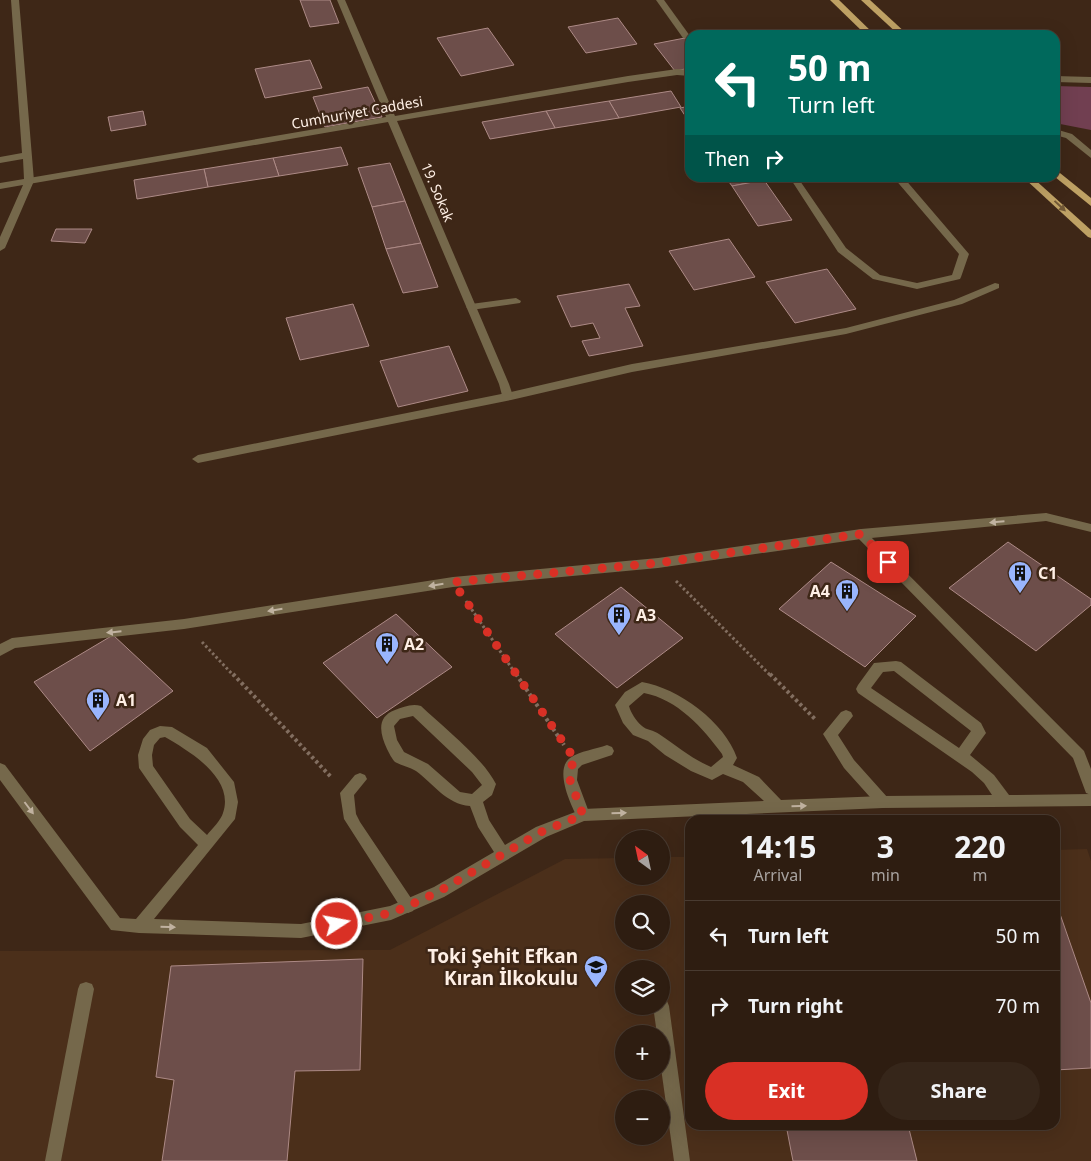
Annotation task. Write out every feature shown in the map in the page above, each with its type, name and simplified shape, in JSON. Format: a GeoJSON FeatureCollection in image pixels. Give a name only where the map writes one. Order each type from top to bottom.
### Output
{"type":"FeatureCollection","features":[{"type":"Feature","properties":{"kind":"main road"},"geometry":{"type":"LineString","coordinates":[[834,0],[866,30]]}},
{"type":"Feature","properties":{"kind":"main road"},"geometry":{"type":"LineString","coordinates":[[865,0],[898,30]]}},
{"type":"Feature","properties":{"kind":"main road"},"geometry":{"type":"LineString","coordinates":[[1060,176],[1091,203]]}},
{"type":"Feature","properties":{"kind":"main road"},"geometry":{"type":"LineString","coordinates":[[1032,182],[1091,235]]}},
{"type":"Feature","properties":{"kind":"street"},"geometry":{"type":"LineString","coordinates":[[0,248],[29,181],[15,0]]}},
{"type":"Feature","properties":{"kind":"street","name":"19. Sokak"},"geometry":{"type":"LineString","coordinates":[[341,0],[507,396]]}},
{"type":"Feature","properties":{"kind":"street"},"geometry":{"type":"LineString","coordinates":[[660,0],[685,35]]}},
{"type":"Feature","properties":{"kind":"street","name":"Cumhuriyet Caddesi"},"geometry":{"type":"LineString","coordinates":[[0,186],[628,79],[676,72],[685,73]]}},
{"type":"Feature","properties":{"kind":"street"},"geometry":{"type":"LineString","coordinates":[[1060,79],[1091,80]]}},
{"type":"Feature","properties":{"kind":"street"},"geometry":{"type":"LineString","coordinates":[[1060,133],[1069,136],[1091,155]]}},
{"type":"Feature","properties":{"kind":"street"},"geometry":{"type":"LineString","coordinates":[[0,160],[27,155]]}},
{"type":"Feature","properties":{"kind":"street"},"geometry":{"type":"LineString","coordinates":[[797,182],[842,250],[877,277],[917,286],[956,277],[964,254],[902,182]]}},
{"type":"Feature","properties":{"kind":"street"},"geometry":{"type":"LineString","coordinates":[[198,459],[507,396],[632,368],[846,331],[958,302],[995,286]]}},
{"type":"Feature","properties":{"kind":"street"},"geometry":{"type":"LineString","coordinates":[[471,307],[516,301]]}},
{"type":"Feature","properties":{"kind":"street"},"geometry":{"type":"LineString","coordinates":[[0,651],[12,643],[184,624],[453,582],[658,563],[861,534],[1046,518],[1091,528]]}},
{"type":"Feature","properties":{"kind":"street"},"geometry":{"type":"LineString","coordinates":[[861,534],[1079,755],[1091,789]]}},
{"type":"Feature","properties":{"kind":"street"},"geometry":{"type":"LineString","coordinates":[[961,756],[979,733],[976,727],[896,666],[880,667],[863,689],[961,756],[989,779],[1005,801]]}},
{"type":"Feature","properties":{"kind":"street"},"geometry":{"type":"LineString","coordinates":[[722,768],[730,758],[728,752],[710,729],[687,707],[652,688],[642,687],[622,705],[623,710],[638,731],[652,736],[670,751],[696,767],[712,774],[722,768],[749,777],[759,785],[778,807]]}},
{"type":"Feature","properties":{"kind":"street"},"geometry":{"type":"LineString","coordinates":[[416,710],[477,768],[489,784],[487,791],[475,800],[455,796],[419,766],[399,757],[386,734],[387,725],[393,717],[403,711],[416,710]]}},
{"type":"Feature","properties":{"kind":"street"},"geometry":{"type":"LineString","coordinates":[[846,716],[830,734],[849,764],[883,802]]}},
{"type":"Feature","properties":{"kind":"street"},"geometry":{"type":"LineString","coordinates":[[139,926],[207,845],[230,815],[232,802],[229,786],[202,752],[167,731],[161,730],[155,733],[144,748],[146,768],[186,823],[207,845]]}},
{"type":"Feature","properties":{"kind":"street"},"geometry":{"type":"LineString","coordinates":[[583,815],[570,780],[571,766],[576,761],[607,751]]}},
{"type":"Feature","properties":{"kind":"street"},"geometry":{"type":"LineString","coordinates":[[0,769],[116,925],[301,931],[391,913],[438,892],[541,832],[583,815],[883,802],[1091,800]]}},
{"type":"Feature","properties":{"kind":"street"},"geometry":{"type":"LineString","coordinates":[[360,779],[347,793],[349,814],[408,906]]}},
{"type":"Feature","properties":{"kind":"street"},"geometry":{"type":"LineString","coordinates":[[475,800],[482,823],[503,854]]}},
{"type":"Feature","properties":{"kind":"street"},"geometry":{"type":"LineString","coordinates":[[53,1161],[86,989]]}},
{"type":"Feature","properties":{"kind":"street"},"geometry":{"type":"LineString","coordinates":[[662,1015],[682,1161]]}},
{"type":"Feature","properties":{"kind":"path"},"geometry":{"type":"LineString","coordinates":[[658,563],[830,734]]}},
{"type":"Feature","properties":{"kind":"path"},"geometry":{"type":"LineString","coordinates":[[453,582],[576,761]]}},
{"type":"Feature","properties":{"kind":"path"},"geometry":{"type":"LineString","coordinates":[[184,624],[347,793]]}},
{"type":"Feature","properties":{"kind":"shaded area"},"geometry":{"type":"Polygon","coordinates":[[[1060,86],[1091,87],[1091,130],[1060,124],[1060,86]]]}},
{"type":"Feature","properties":{"kind":"shaded area"},"geometry":{"type":"Polygon","coordinates":[[[1087,849],[1091,861],[1091,1161],[0,1161],[0,951],[390,950],[565,859],[615,858],[615,885],[670,885],[670,857],[685,857],[685,1130],[1060,1130],[1060,850],[1087,849]]]}},
{"type":"Feature","properties":{"kind":"building"},"geometry":{"type":"Polygon","coordinates":[[[300,0],[330,0],[339,23],[310,27],[300,0]]]}},
{"type":"Feature","properties":{"kind":"building"},"geometry":{"type":"Polygon","coordinates":[[[618,18],[637,44],[586,53],[568,27],[618,18]]]}},
{"type":"Feature","properties":{"kind":"building"},"geometry":{"type":"Polygon","coordinates":[[[488,28],[514,65],[461,76],[437,38],[488,28]]]}},
{"type":"Feature","properties":{"kind":"building"},"geometry":{"type":"Polygon","coordinates":[[[685,38],[685,69],[675,71],[654,44],[685,38]]]}},
{"type":"Feature","properties":{"kind":"building"},"geometry":{"type":"Polygon","coordinates":[[[310,60],[322,88],[265,98],[255,69],[310,60]]]}},
{"type":"Feature","properties":{"kind":"building"},"geometry":{"type":"Polygon","coordinates":[[[368,87],[382,117],[325,127],[313,97],[368,87]]]}},
{"type":"Feature","properties":{"kind":"building"},"geometry":{"type":"Polygon","coordinates":[[[671,91],[681,107],[619,118],[609,101],[671,91]]]}},
{"type":"Feature","properties":{"kind":"building"},"geometry":{"type":"Polygon","coordinates":[[[609,101],[619,118],[555,128],[546,111],[609,101]]]}},
{"type":"Feature","properties":{"kind":"building"},"geometry":{"type":"Polygon","coordinates":[[[685,107],[685,116],[680,108],[685,107]]]}},
{"type":"Feature","properties":{"kind":"building"},"geometry":{"type":"Polygon","coordinates":[[[143,111],[146,125],[111,131],[108,117],[143,111]]]}},
{"type":"Feature","properties":{"kind":"building"},"geometry":{"type":"Polygon","coordinates":[[[546,111],[555,128],[490,139],[482,122],[546,111]]]}},
{"type":"Feature","properties":{"kind":"building"},"geometry":{"type":"Polygon","coordinates":[[[341,147],[348,165],[279,176],[273,158],[341,147]]]}},
{"type":"Feature","properties":{"kind":"building"},"geometry":{"type":"Polygon","coordinates":[[[273,158],[279,176],[208,187],[204,169],[273,158]]]}},
{"type":"Feature","properties":{"kind":"building"},"geometry":{"type":"Polygon","coordinates":[[[390,163],[405,201],[372,207],[358,168],[390,163]]]}},
{"type":"Feature","properties":{"kind":"building"},"geometry":{"type":"Polygon","coordinates":[[[204,169],[208,187],[137,199],[134,180],[204,169]]]}},
{"type":"Feature","properties":{"kind":"building"},"geometry":{"type":"Polygon","coordinates":[[[729,182],[753,182],[732,186],[729,182]]]}},
{"type":"Feature","properties":{"kind":"building"},"geometry":{"type":"Polygon","coordinates":[[[765,182],[792,220],[758,226],[732,186],[765,182]]]}},
{"type":"Feature","properties":{"kind":"building"},"geometry":{"type":"Polygon","coordinates":[[[405,201],[421,243],[386,249],[372,207],[405,201]]]}},
{"type":"Feature","properties":{"kind":"building"},"geometry":{"type":"Polygon","coordinates":[[[56,229],[92,229],[85,243],[51,241],[56,229]]]}},
{"type":"Feature","properties":{"kind":"building"},"geometry":{"type":"Polygon","coordinates":[[[729,239],[755,277],[694,290],[669,251],[729,239]]]}},
{"type":"Feature","properties":{"kind":"building"},"geometry":{"type":"Polygon","coordinates":[[[421,243],[438,287],[403,293],[386,249],[421,243]]]}},
{"type":"Feature","properties":{"kind":"building"},"geometry":{"type":"Polygon","coordinates":[[[827,269],[856,309],[795,323],[766,282],[827,269]]]}},
{"type":"Feature","properties":{"kind":"building"},"geometry":{"type":"Polygon","coordinates":[[[629,284],[640,306],[625,308],[643,346],[589,356],[582,341],[600,338],[593,323],[571,327],[557,296],[629,284]]]}},
{"type":"Feature","properties":{"kind":"building"},"geometry":{"type":"Polygon","coordinates":[[[353,304],[369,346],[300,360],[286,318],[353,304]]]}},
{"type":"Feature","properties":{"kind":"building"},"geometry":{"type":"Polygon","coordinates":[[[449,346],[468,391],[398,407],[380,361],[449,346]]]}},
{"type":"Feature","properties":{"kind":"building","name":"C1"},"geometry":{"type":"Polygon","coordinates":[[[1008,542],[1091,599],[1091,605],[1036,651],[949,588],[1008,542]]]}},
{"type":"Feature","properties":{"kind":"building","name":"A4"},"geometry":{"type":"Polygon","coordinates":[[[831,562],[916,616],[865,667],[779,609],[831,562]]]}},
{"type":"Feature","properties":{"kind":"building","name":"A3"},"geometry":{"type":"Polygon","coordinates":[[[621,587],[683,638],[617,688],[555,634],[621,587]]]}},
{"type":"Feature","properties":{"kind":"building","name":"A2"},"geometry":{"type":"Polygon","coordinates":[[[396,614],[452,667],[377,718],[323,663],[396,614]]]}},
{"type":"Feature","properties":{"kind":"building","name":"A1"},"geometry":{"type":"Polygon","coordinates":[[[113,635],[173,691],[90,751],[34,682],[113,635]]]}},
{"type":"Feature","properties":{"kind":"building"},"geometry":{"type":"Polygon","coordinates":[[[1060,914],[1091,1003],[1091,1068],[1060,1070],[1060,914]]]}},
{"type":"Feature","properties":{"kind":"building"},"geometry":{"type":"Polygon","coordinates":[[[363,959],[360,1070],[295,1071],[287,1161],[162,1161],[174,1080],[156,1077],[171,966],[363,959]]]}},
{"type":"Feature","properties":{"kind":"building"},"geometry":{"type":"Polygon","coordinates":[[[787,1130],[909,1130],[917,1161],[793,1161],[787,1130]]]}},
{"type":"Feature","properties":{"kind":"place","name":"C1"},"geometry":{"type":"Point","coordinates":[1020,594]}},
{"type":"Feature","properties":{"kind":"place","name":"A4"},"geometry":{"type":"Point","coordinates":[847,612]}},
{"type":"Feature","properties":{"kind":"place","name":"A3"},"geometry":{"type":"Point","coordinates":[619,636]}},
{"type":"Feature","properties":{"kind":"place","name":"A2"},"geometry":{"type":"Point","coordinates":[387,665]}},
{"type":"Feature","properties":{"kind":"place","name":"A1"},"geometry":{"type":"Point","coordinates":[98,721]}},
{"type":"Feature","properties":{"kind":"place","name":"Toki Şehit Efkan Kıran İlkokulu"},"geometry":{"type":"Point","coordinates":[596,988]}},
{"type":"Feature","properties":{"kind":"route"},"geometry":{"type":"LineString","coordinates":[[337,924],[391,913],[408,906],[438,892],[541,832],[583,815],[570,780],[571,766],[576,761],[453,582],[658,563],[861,534],[888,562]]}}]}
